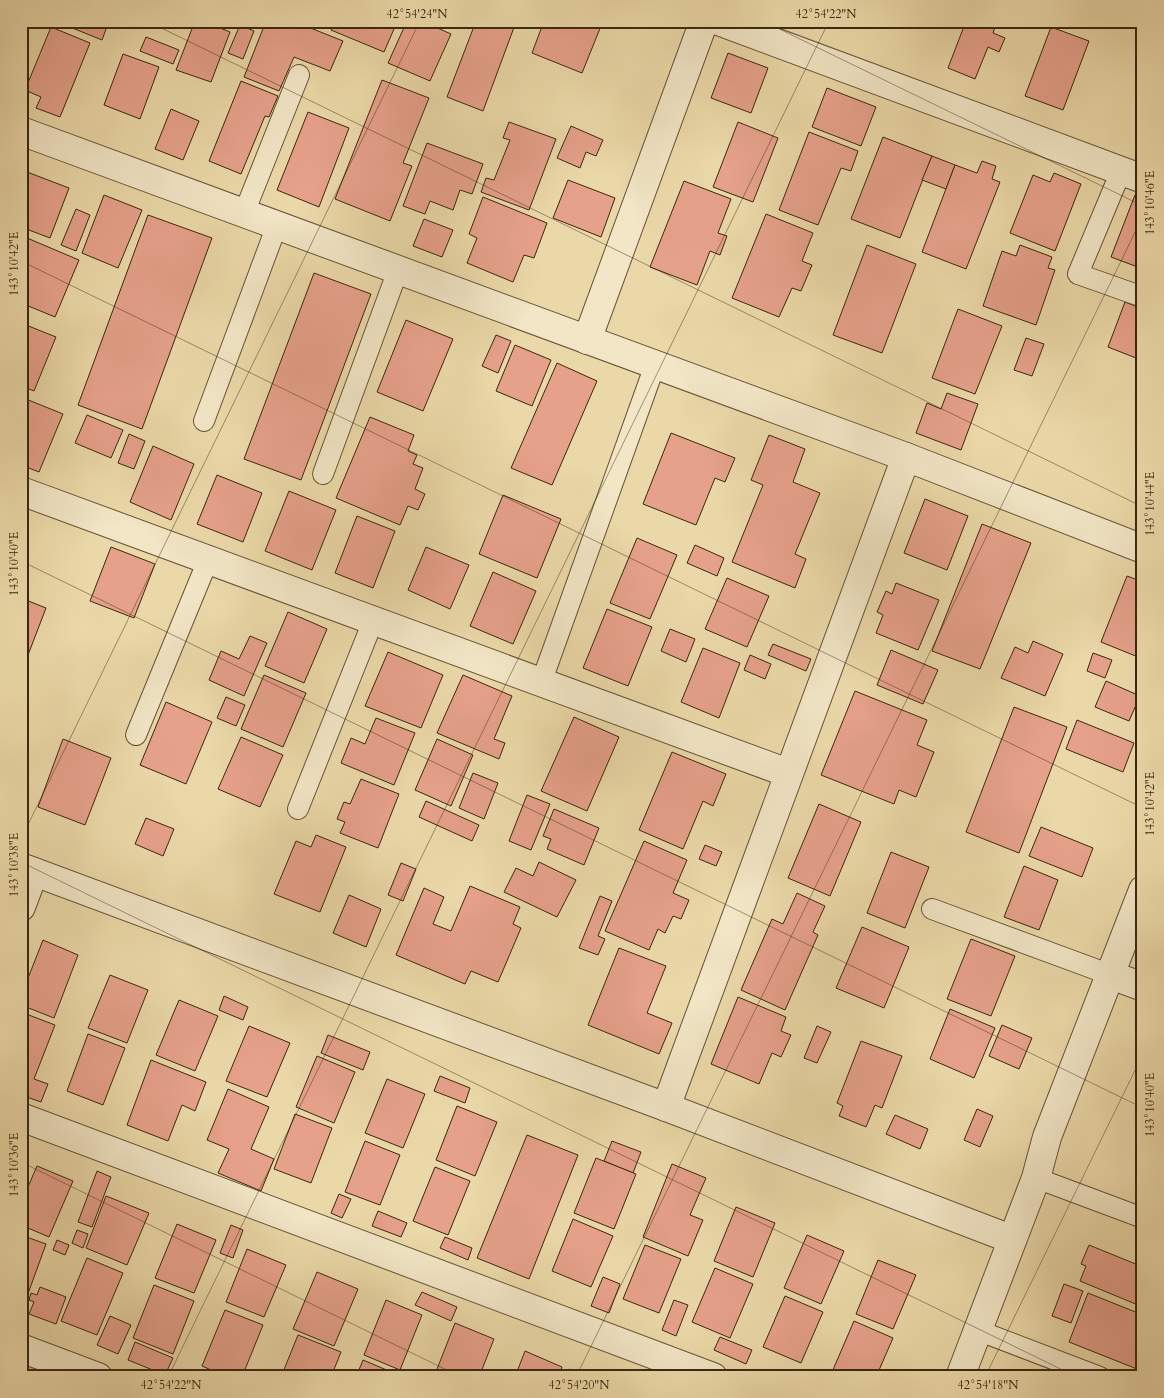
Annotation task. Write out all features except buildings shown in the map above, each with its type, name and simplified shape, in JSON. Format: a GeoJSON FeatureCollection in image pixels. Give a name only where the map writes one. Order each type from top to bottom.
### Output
{"type":"FeatureCollection","features":[{"type":"Feature","properties":{"kind":"street"},"geometry":{"type":"LineString","coordinates":[[587,340],[704,21]]}},
{"type":"Feature","properties":{"kind":"street"},"geometry":{"type":"LineString","coordinates":[[718,21],[1132,175]]}},
{"type":"Feature","properties":{"kind":"street"},"geometry":{"type":"LineString","coordinates":[[21,131],[906,457],[1143,549]]}},
{"type":"Feature","properties":{"kind":"street"},"geometry":{"type":"LineString","coordinates":[[666,1107],[906,457]]}},
{"type":"Feature","properties":{"kind":"street"},"geometry":{"type":"LineString","coordinates":[[21,491],[788,773]]}},
{"type":"Feature","properties":{"kind":"street"},"geometry":{"type":"LineString","coordinates":[[21,907],[28,869],[666,1107],[1011,1239]]}},
{"type":"Feature","properties":{"kind":"street"},"geometry":{"type":"LineString","coordinates":[[960,1377],[1011,1239],[1036,1178],[1047,1137],[1143,890]]}},
{"type":"Feature","properties":{"kind":"street"},"geometry":{"type":"LineString","coordinates":[[1111,975],[1143,987]]}},
{"type":"Feature","properties":{"kind":"street"},"geometry":{"type":"LineString","coordinates":[[21,1118],[713,1377]]}},
{"type":"Feature","properties":{"kind":"street"},"geometry":{"type":"LineString","coordinates":[[21,1348],[98,1377]]}},
{"type":"Feature","properties":{"kind":"lane"},"geometry":{"type":"LineString","coordinates":[[244,213],[300,74]]}},
{"type":"Feature","properties":{"kind":"lane"},"geometry":{"type":"LineString","coordinates":[[1132,175],[1078,274],[1143,297]]}},
{"type":"Feature","properties":{"kind":"lane"},"geometry":{"type":"LineString","coordinates":[[204,421],[277,225]]}},
{"type":"Feature","properties":{"kind":"lane"},"geometry":{"type":"LineString","coordinates":[[323,474],[398,270]]}},
{"type":"Feature","properties":{"kind":"lane"},"geometry":{"type":"LineString","coordinates":[[542,683],[655,365]]}},
{"type":"Feature","properties":{"kind":"lane"},"geometry":{"type":"LineString","coordinates":[[136,735],[208,560]]}},
{"type":"Feature","properties":{"kind":"lane"},"geometry":{"type":"LineString","coordinates":[[298,810],[373,621]]}},
{"type":"Feature","properties":{"kind":"lane"},"geometry":{"type":"LineString","coordinates":[[932,909],[1111,975]]}},
{"type":"Feature","properties":{"kind":"lane"},"geometry":{"type":"LineString","coordinates":[[1036,1178],[1143,1218]]}},
{"type":"Feature","properties":{"kind":"lane"},"geometry":{"type":"LineString","coordinates":[[977,1330],[1100,1377]]}},
{"type":"Feature","properties":{"kind":"shaded area"},"geometry":{"type":"Polygon","coordinates":[[[21,1361],[62,1377],[21,1377],[21,1361]]]}}]}
